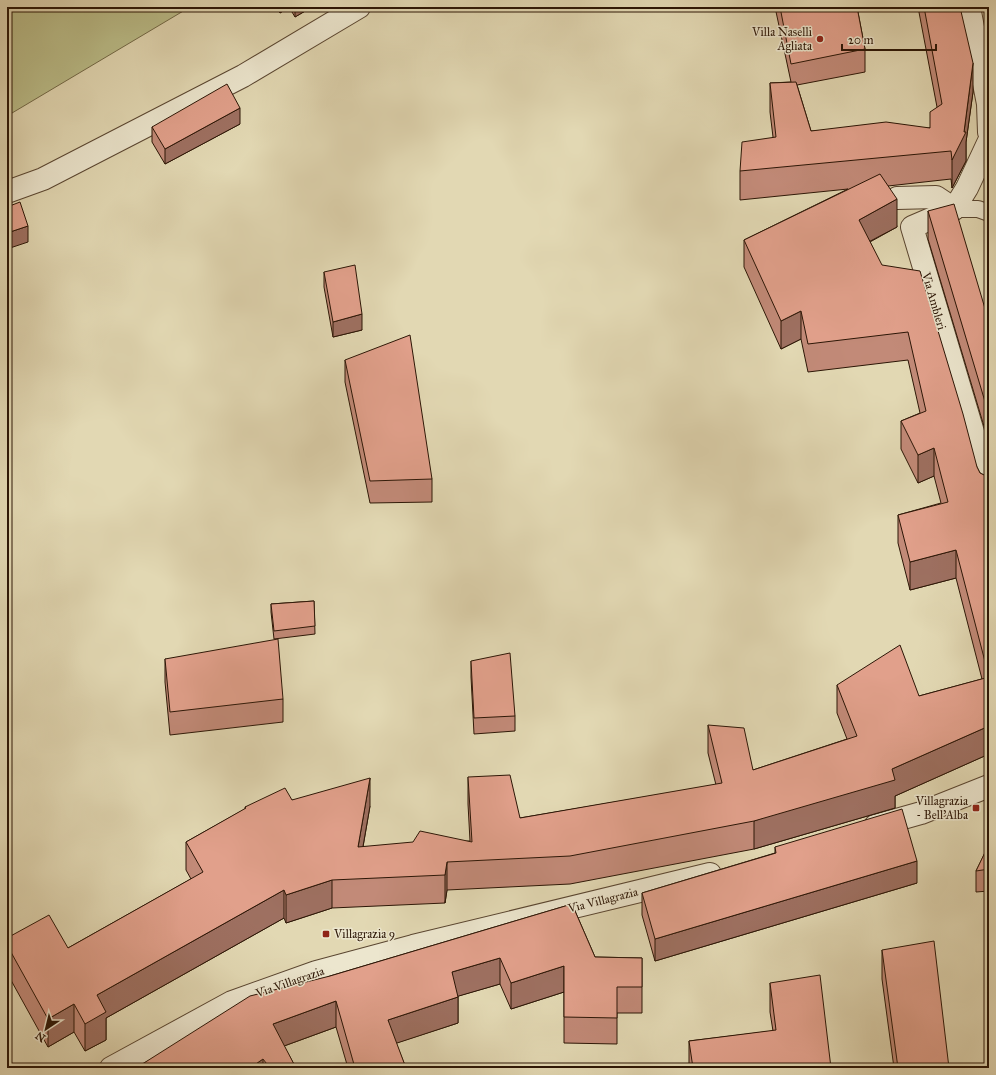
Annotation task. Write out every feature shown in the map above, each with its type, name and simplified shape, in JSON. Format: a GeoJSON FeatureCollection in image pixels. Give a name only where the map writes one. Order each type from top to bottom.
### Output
{"type":"FeatureCollection","features":[{"type":"Feature","properties":{"kind":"street"},"geometry":{"type":"LineString","coordinates":[[7,192],[43,179],[243,76],[359,7]]}},
{"type":"Feature","properties":{"kind":"street"},"geometry":{"type":"LineString","coordinates":[[969,7],[988,104],[989,132]]}},
{"type":"Feature","properties":{"kind":"street"},"geometry":{"type":"LineString","coordinates":[[897,198],[936,197],[954,209],[967,188],[989,141]]}},
{"type":"Feature","properties":{"kind":"street","name":"Via Ambleri"},"geometry":{"type":"LineString","coordinates":[[954,209],[912,228],[975,439],[989,492]]}},
{"type":"Feature","properties":{"kind":"street"},"geometry":{"type":"LineString","coordinates":[[860,831],[920,813],[989,786]]}},
{"type":"Feature","properties":{"kind":"street","name":"Via Villagrazia"},"geometry":{"type":"LineString","coordinates":[[111,1068],[232,1002],[316,972],[413,946],[731,869]]}},
{"type":"Feature","properties":{"kind":"lane"},"geometry":{"type":"LineString","coordinates":[[954,209],[978,209],[989,213]]}},
{"type":"Feature","properties":{"kind":"green space"},"geometry":{"type":"Polygon","coordinates":[[[7,7],[190,7],[7,116],[7,7]]]}},
{"type":"Feature","properties":{"kind":"building","name":"Villa Naselli Agliata"},"geometry":{"type":"Polygon","coordinates":[[[780,7],[857,7],[865,49],[791,64],[780,7]]]}},
{"type":"Feature","properties":{"kind":"building"},"geometry":{"type":"Polygon","coordinates":[[[924,7],[960,7],[973,63],[964,132],[966,132],[952,160],[951,151],[740,171],[742,142],[776,137],[770,83],[796,82],[811,131],[886,122],[930,128],[930,112],[942,104],[924,7]]]}},
{"type":"Feature","properties":{"kind":"building"},"geometry":{"type":"Polygon","coordinates":[[[227,84],[240,108],[165,149],[152,127],[227,84]]]}},
{"type":"Feature","properties":{"kind":"building"},"geometry":{"type":"Polygon","coordinates":[[[880,174],[897,199],[859,220],[882,265],[920,271],[963,414],[977,467],[980,473],[989,476],[989,677],[956,550],[910,562],[898,515],[948,502],[934,448],[918,455],[901,421],[926,411],[908,332],[808,344],[801,311],[781,321],[744,240],[880,174]]]}},
{"type":"Feature","properties":{"kind":"building"},"geometry":{"type":"Polygon","coordinates":[[[20,202],[28,226],[7,233],[7,207],[20,202]]]}},
{"type":"Feature","properties":{"kind":"building"},"geometry":{"type":"Polygon","coordinates":[[[954,204],[989,322],[989,415],[928,211],[954,204]]]}},
{"type":"Feature","properties":{"kind":"building"},"geometry":{"type":"Polygon","coordinates":[[[355,265],[362,314],[333,322],[324,272],[355,265]]]}},
{"type":"Feature","properties":{"kind":"building"},"geometry":{"type":"Polygon","coordinates":[[[410,335],[432,479],[370,481],[345,360],[410,335]]]}},
{"type":"Feature","properties":{"kind":"building"},"geometry":{"type":"Polygon","coordinates":[[[314,601],[315,626],[274,631],[271,604],[314,601]]]}},
{"type":"Feature","properties":{"kind":"building"},"geometry":{"type":"Polygon","coordinates":[[[278,639],[283,699],[170,712],[165,659],[278,639]]]}},
{"type":"Feature","properties":{"kind":"building"},"geometry":{"type":"Polygon","coordinates":[[[900,645],[919,696],[989,677],[989,726],[892,769],[895,780],[754,821],[570,856],[447,862],[445,875],[332,880],[286,895],[284,890],[97,995],[106,1012],[85,1024],[74,1004],[48,1019],[7,945],[7,938],[49,915],[68,948],[203,872],[186,842],[246,808],[245,807],[285,788],[292,800],[370,778],[358,847],[413,842],[420,831],[472,842],[468,777],[510,775],[520,818],[722,783],[708,725],[744,728],[753,770],[857,736],[837,685],[900,645]]]}},
{"type":"Feature","properties":{"kind":"building"},"geometry":{"type":"Polygon","coordinates":[[[510,653],[515,716],[474,718],[471,661],[510,653]]]}},
{"type":"Feature","properties":{"kind":"building"},"geometry":{"type":"Polygon","coordinates":[[[902,809],[917,861],[655,939],[642,893],[776,853],[775,847],[902,809]]]}},
{"type":"Feature","properties":{"kind":"building"},"geometry":{"type":"Polygon","coordinates":[[[989,826],[989,843],[987,827],[989,826]]]}},
{"type":"Feature","properties":{"kind":"building"},"geometry":{"type":"Polygon","coordinates":[[[989,844],[989,869],[976,871],[989,844]]]}},
{"type":"Feature","properties":{"kind":"building"},"geometry":{"type":"Polygon","coordinates":[[[572,904],[595,957],[642,958],[642,987],[617,987],[617,1018],[564,1017],[564,966],[511,983],[500,958],[452,972],[458,997],[388,1020],[406,1068],[355,1068],[336,1001],[273,1024],[296,1068],[270,1068],[263,1059],[250,1068],[136,1068],[250,996],[330,976],[572,904]]]}},
{"type":"Feature","properties":{"kind":"building"},"geometry":{"type":"Polygon","coordinates":[[[934,941],[949,1068],[898,1068],[882,950],[934,941]]]}},
{"type":"Feature","properties":{"kind":"building"},"geometry":{"type":"Polygon","coordinates":[[[820,975],[831,1068],[693,1068],[689,1041],[776,1030],[770,983],[820,975]]]}},
{"type":"Feature","properties":{"kind":"place","name":"Villa Naselli Agliata"},"geometry":{"type":"Point","coordinates":[820,39]}},
{"type":"Feature","properties":{"kind":"place","name":"Villagrazia - Bell'Alba"},"geometry":{"type":"Point","coordinates":[976,808]}},
{"type":"Feature","properties":{"kind":"place","name":"Villagrazia 9"},"geometry":{"type":"Point","coordinates":[326,934]}}]}
